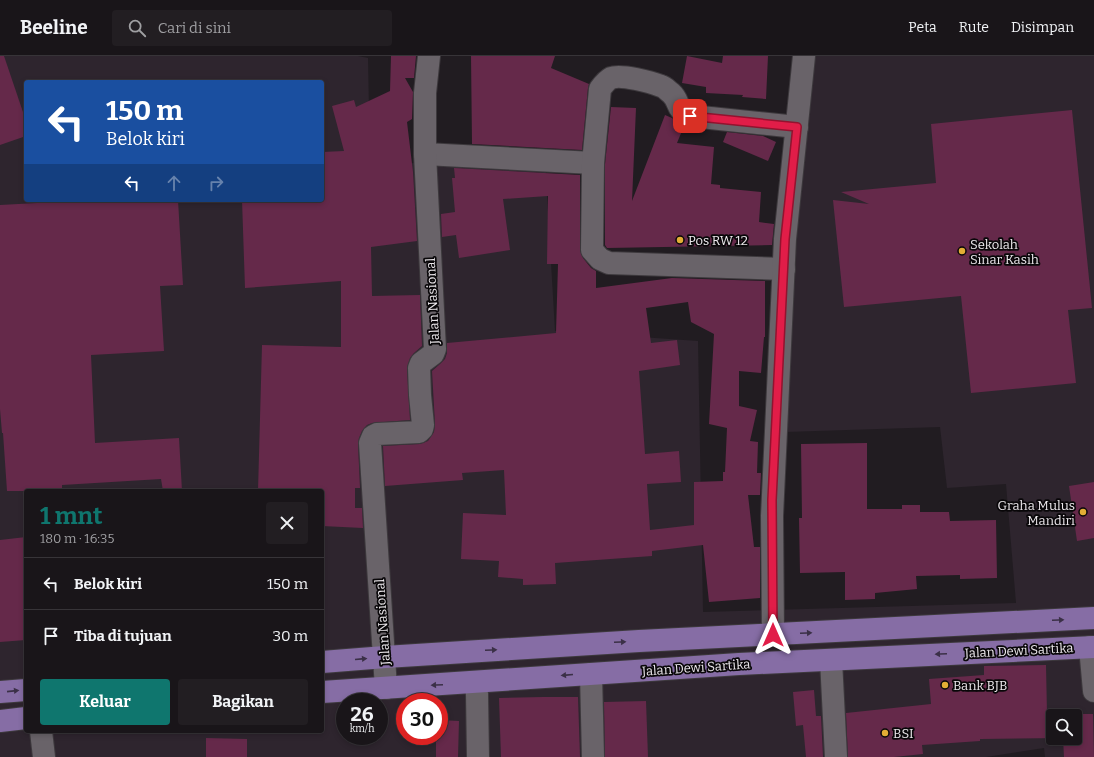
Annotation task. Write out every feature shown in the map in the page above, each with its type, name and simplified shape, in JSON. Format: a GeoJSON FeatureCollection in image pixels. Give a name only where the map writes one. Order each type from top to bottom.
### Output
{"type":"FeatureCollection","features":[{"type":"Feature","properties":{"kind":"main road","name":"Jalan Dewi Sartika"},"geometry":{"type":"LineString","coordinates":[[324,662],[639,641],[1094,618]]}},
{"type":"Feature","properties":{"kind":"main road","name":"Jalan Dewi Sartika"},"geometry":{"type":"LineString","coordinates":[[324,692],[475,683],[739,664],[1092,647]]}},
{"type":"Feature","properties":{"kind":"main road"},"geometry":{"type":"LineString","coordinates":[[0,692],[24,690]]}},
{"type":"Feature","properties":{"kind":"main road"},"geometry":{"type":"LineString","coordinates":[[0,721],[24,718]]}},
{"type":"Feature","properties":{"kind":"street","name":"Jalan Nasional"},"geometry":{"type":"LineString","coordinates":[[386,688],[370,443],[373,436],[377,434],[418,432],[422,429],[419,368],[435,349],[425,154],[425,93],[429,56]]}},
{"type":"Feature","properties":{"kind":"street"},"geometry":{"type":"LineString","coordinates":[[773,635],[772,516],[785,239],[804,56]]}},
{"type":"Feature","properties":{"kind":"street"},"geometry":{"type":"LineString","coordinates":[[784,269],[609,263],[600,259],[592,250],[593,163],[600,88],[612,77],[636,78],[663,86],[673,95],[678,107],[683,113],[690,116],[797,127]]}},
{"type":"Feature","properties":{"kind":"street"},"geometry":{"type":"LineString","coordinates":[[425,154],[593,163]]}},
{"type":"Feature","properties":{"kind":"street"},"geometry":{"type":"LineString","coordinates":[[1092,647],[1094,691]]}},
{"type":"Feature","properties":{"kind":"street"},"geometry":{"type":"LineString","coordinates":[[831,660],[836,757]]}},
{"type":"Feature","properties":{"kind":"street"},"geometry":{"type":"LineString","coordinates":[[591,674],[592,757]]}},
{"type":"Feature","properties":{"kind":"street"},"geometry":{"type":"LineString","coordinates":[[475,683],[477,694],[478,757]]}},
{"type":"Feature","properties":{"kind":"street"},"geometry":{"type":"LineString","coordinates":[[41,733],[44,757]]}},
{"type":"Feature","properties":{"kind":"shaded area"},"geometry":{"type":"Polygon","coordinates":[[[0,56],[358,56],[368,58],[370,164],[545,160],[555,331],[698,341],[703,612],[1016,603],[1006,484],[947,488],[940,427],[785,432],[808,56],[1094,56],[1094,757],[1045,757],[1044,748],[986,757],[0,757],[0,56]]]}},
{"type":"Feature","properties":{"kind":"building"},"geometry":{"type":"Polygon","coordinates":[[[0,56],[4,56],[24,115],[24,137],[0,145],[0,56]]]}},
{"type":"Feature","properties":{"kind":"building"},"geometry":{"type":"Polygon","coordinates":[[[391,56],[416,56],[414,78],[405,78],[413,92],[412,119],[407,122],[413,172],[417,241],[371,247],[372,296],[420,295],[422,346],[410,358],[407,368],[410,420],[372,423],[367,425],[359,438],[360,488],[355,488],[355,508],[362,508],[363,528],[324,526],[324,489],[258,489],[262,345],[341,347],[341,281],[245,288],[242,202],[324,202],[324,152],[344,151],[332,106],[354,100],[356,107],[390,91],[391,56]]]}},
{"type":"Feature","properties":{"kind":"building"},"geometry":{"type":"Polygon","coordinates":[[[471,56],[555,56],[551,68],[589,84],[582,150],[472,144],[471,56]]]}},
{"type":"Feature","properties":{"kind":"building"},"geometry":{"type":"Polygon","coordinates":[[[687,56],[722,63],[723,56],[768,56],[766,99],[742,97],[743,95],[706,93],[706,87],[682,83],[687,56]]]}},
{"type":"Feature","properties":{"kind":"building"},"geometry":{"type":"Polygon","coordinates":[[[611,107],[636,108],[632,201],[665,115],[684,126],[677,143],[714,147],[711,184],[720,185],[720,188],[761,192],[759,222],[774,224],[772,245],[607,248],[605,245],[605,164],[611,107]]]}},
{"type":"Feature","properties":{"kind":"building","name":"Sekolah Sinar Kasih"},"geometry":{"type":"Polygon","coordinates":[[[1072,110],[1092,308],[1068,310],[1076,383],[971,393],[961,296],[844,307],[833,200],[869,204],[841,192],[936,183],[931,124],[1072,110]]]}},
{"type":"Feature","properties":{"kind":"building"},"geometry":{"type":"Polygon","coordinates":[[[727,132],[763,136],[776,142],[768,161],[723,142],[727,132]]]}},
{"type":"Feature","properties":{"kind":"building"},"geometry":{"type":"Polygon","coordinates":[[[454,168],[580,175],[580,250],[583,258],[591,268],[596,271],[596,288],[672,278],[765,281],[765,337],[761,373],[739,371],[739,406],[757,410],[750,441],[758,442],[757,473],[761,473],[760,495],[748,495],[754,547],[760,547],[760,598],[709,602],[703,545],[652,551],[652,556],[555,563],[556,584],[523,585],[523,579],[498,577],[499,561],[461,559],[463,513],[506,515],[504,470],[462,473],[463,480],[385,486],[383,446],[420,444],[428,441],[434,432],[435,424],[432,371],[445,359],[447,353],[447,343],[556,333],[558,264],[547,264],[548,196],[503,199],[510,250],[459,258],[456,235],[442,237],[441,214],[455,212],[452,178],[455,178],[454,168]],[[688,302],[646,308],[651,343],[677,340],[680,365],[639,371],[645,454],[679,451],[681,482],[647,484],[650,530],[694,525],[694,482],[723,481],[723,472],[725,472],[727,428],[709,424],[714,334],[691,322],[688,302]]]}},
{"type":"Feature","properties":{"kind":"building"},"geometry":{"type":"Polygon","coordinates":[[[55,202],[178,202],[183,285],[160,286],[164,351],[91,355],[95,443],[179,438],[182,489],[163,489],[161,479],[62,485],[62,489],[24,489],[24,491],[7,491],[0,409],[0,205],[55,202]]]}},
{"type":"Feature","properties":{"kind":"building"},"geometry":{"type":"Polygon","coordinates":[[[867,443],[867,509],[902,509],[902,505],[920,505],[920,512],[949,512],[950,521],[996,520],[997,578],[960,579],[960,575],[916,576],[917,589],[875,593],[875,599],[845,600],[845,572],[800,573],[799,518],[802,518],[801,444],[867,443]]]}},
{"type":"Feature","properties":{"kind":"building","name":"Graha Mulus Mandiri"},"geometry":{"type":"Polygon","coordinates":[[[1094,482],[1094,538],[1077,541],[1069,486],[1094,482]]]}},
{"type":"Feature","properties":{"kind":"building"},"geometry":{"type":"Polygon","coordinates":[[[24,537],[24,640],[0,642],[0,540],[24,537]]]}},
{"type":"Feature","properties":{"kind":"building"},"geometry":{"type":"Polygon","coordinates":[[[1046,665],[1046,738],[980,739],[980,741],[922,745],[923,754],[894,757],[848,757],[846,713],[931,704],[929,679],[984,675],[984,666],[1046,665]]]}},
{"type":"Feature","properties":{"kind":"building"},"geometry":{"type":"Polygon","coordinates":[[[814,690],[816,716],[821,716],[823,757],[806,757],[803,725],[796,726],[793,692],[814,690]]]}},
{"type":"Feature","properties":{"kind":"building"},"geometry":{"type":"Polygon","coordinates":[[[578,697],[580,757],[501,757],[499,698],[578,697]]]}},
{"type":"Feature","properties":{"kind":"building"},"geometry":{"type":"Polygon","coordinates":[[[646,701],[648,757],[605,757],[604,702],[646,701]]]}},
{"type":"Feature","properties":{"kind":"building"},"geometry":{"type":"Polygon","coordinates":[[[1082,714],[1093,714],[1094,757],[1064,757],[1063,745],[1082,745],[1082,714]]]}},
{"type":"Feature","properties":{"kind":"building"},"geometry":{"type":"Polygon","coordinates":[[[448,720],[459,721],[458,757],[436,757],[436,745],[448,745],[448,720]]]}},
{"type":"Feature","properties":{"kind":"building"},"geometry":{"type":"Polygon","coordinates":[[[206,738],[247,739],[247,757],[206,757],[206,738]]]}},
{"type":"Feature","properties":{"kind":"place","name":"Pos RW 12"},"geometry":{"type":"Point","coordinates":[680,240]}},
{"type":"Feature","properties":{"kind":"place","name":"Sekolah Sinar Kasih"},"geometry":{"type":"Point","coordinates":[962,251]}},
{"type":"Feature","properties":{"kind":"place","name":"Graha Mulus Mandiri"},"geometry":{"type":"Point","coordinates":[1083,512]}},
{"type":"Feature","properties":{"kind":"place","name":"Bank BJB"},"geometry":{"type":"Point","coordinates":[945,685]}},
{"type":"Feature","properties":{"kind":"place","name":"BSI"},"geometry":{"type":"Point","coordinates":[885,733]}},
{"type":"Feature","properties":{"kind":"route"},"geometry":{"type":"LineString","coordinates":[[690,116],[797,127],[785,239],[772,500],[773,635]]}}]}
